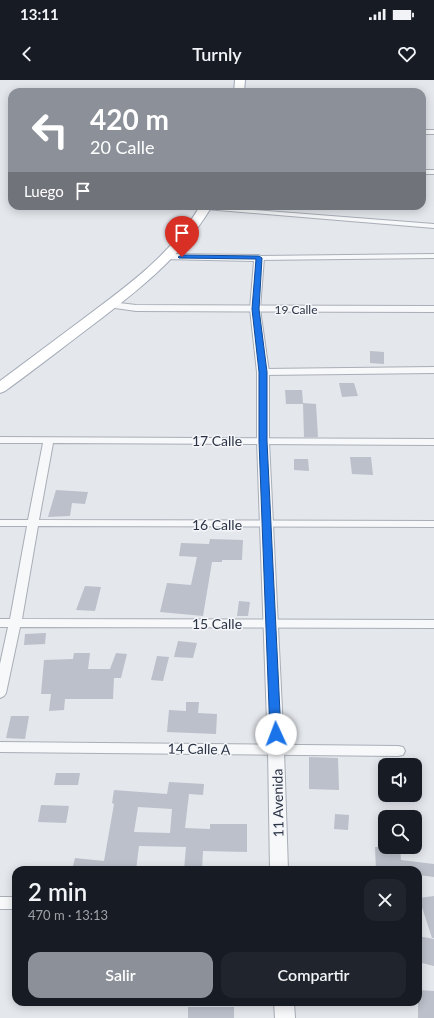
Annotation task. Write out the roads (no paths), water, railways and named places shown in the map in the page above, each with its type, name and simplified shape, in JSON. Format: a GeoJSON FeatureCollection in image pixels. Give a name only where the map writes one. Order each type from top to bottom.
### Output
{"type":"FeatureCollection","features":[{"type":"Feature","properties":{"kind":"main road"},"geometry":{"type":"LineString","coordinates":[[0,388],[111,305],[148,275],[190,229],[203,210]]}},
{"type":"Feature","properties":{"kind":"street"},"geometry":{"type":"LineString","coordinates":[[252,210],[434,226]]}},
{"type":"Feature","properties":{"kind":"street"},"geometry":{"type":"LineString","coordinates":[[166,257],[259,258],[434,256]]}},
{"type":"Feature","properties":{"kind":"street","name":"11 Avenida"},"geometry":{"type":"LineString","coordinates":[[259,258],[255,309],[263,372],[263,441],[276,750],[279,866]]}},
{"type":"Feature","properties":{"kind":"street","name":"19 Calle"},"geometry":{"type":"LineString","coordinates":[[111,305],[136,308],[434,309]]}},
{"type":"Feature","properties":{"kind":"street"},"geometry":{"type":"LineString","coordinates":[[263,372],[434,370]]}},
{"type":"Feature","properties":{"kind":"street","name":"17 Calle"},"geometry":{"type":"LineString","coordinates":[[0,440],[434,442]]}},
{"type":"Feature","properties":{"kind":"street"},"geometry":{"type":"LineString","coordinates":[[0,693],[34,524],[48,441]]}},
{"type":"Feature","properties":{"kind":"street","name":"16 Calle"},"geometry":{"type":"LineString","coordinates":[[0,523],[266,525],[434,524]]}},
{"type":"Feature","properties":{"kind":"street","name":"15 Calle"},"geometry":{"type":"LineString","coordinates":[[0,623],[434,624]]}},
{"type":"Feature","properties":{"kind":"street","name":"14 Calle A"},"geometry":{"type":"LineString","coordinates":[[0,747],[398,751]]}},
{"type":"Feature","properties":{"kind":"street"},"geometry":{"type":"LineString","coordinates":[[0,903],[12,903]]}},
{"type":"Feature","properties":{"kind":"street"},"geometry":{"type":"LineString","coordinates":[[284,1006],[285,1018]]}}]}
